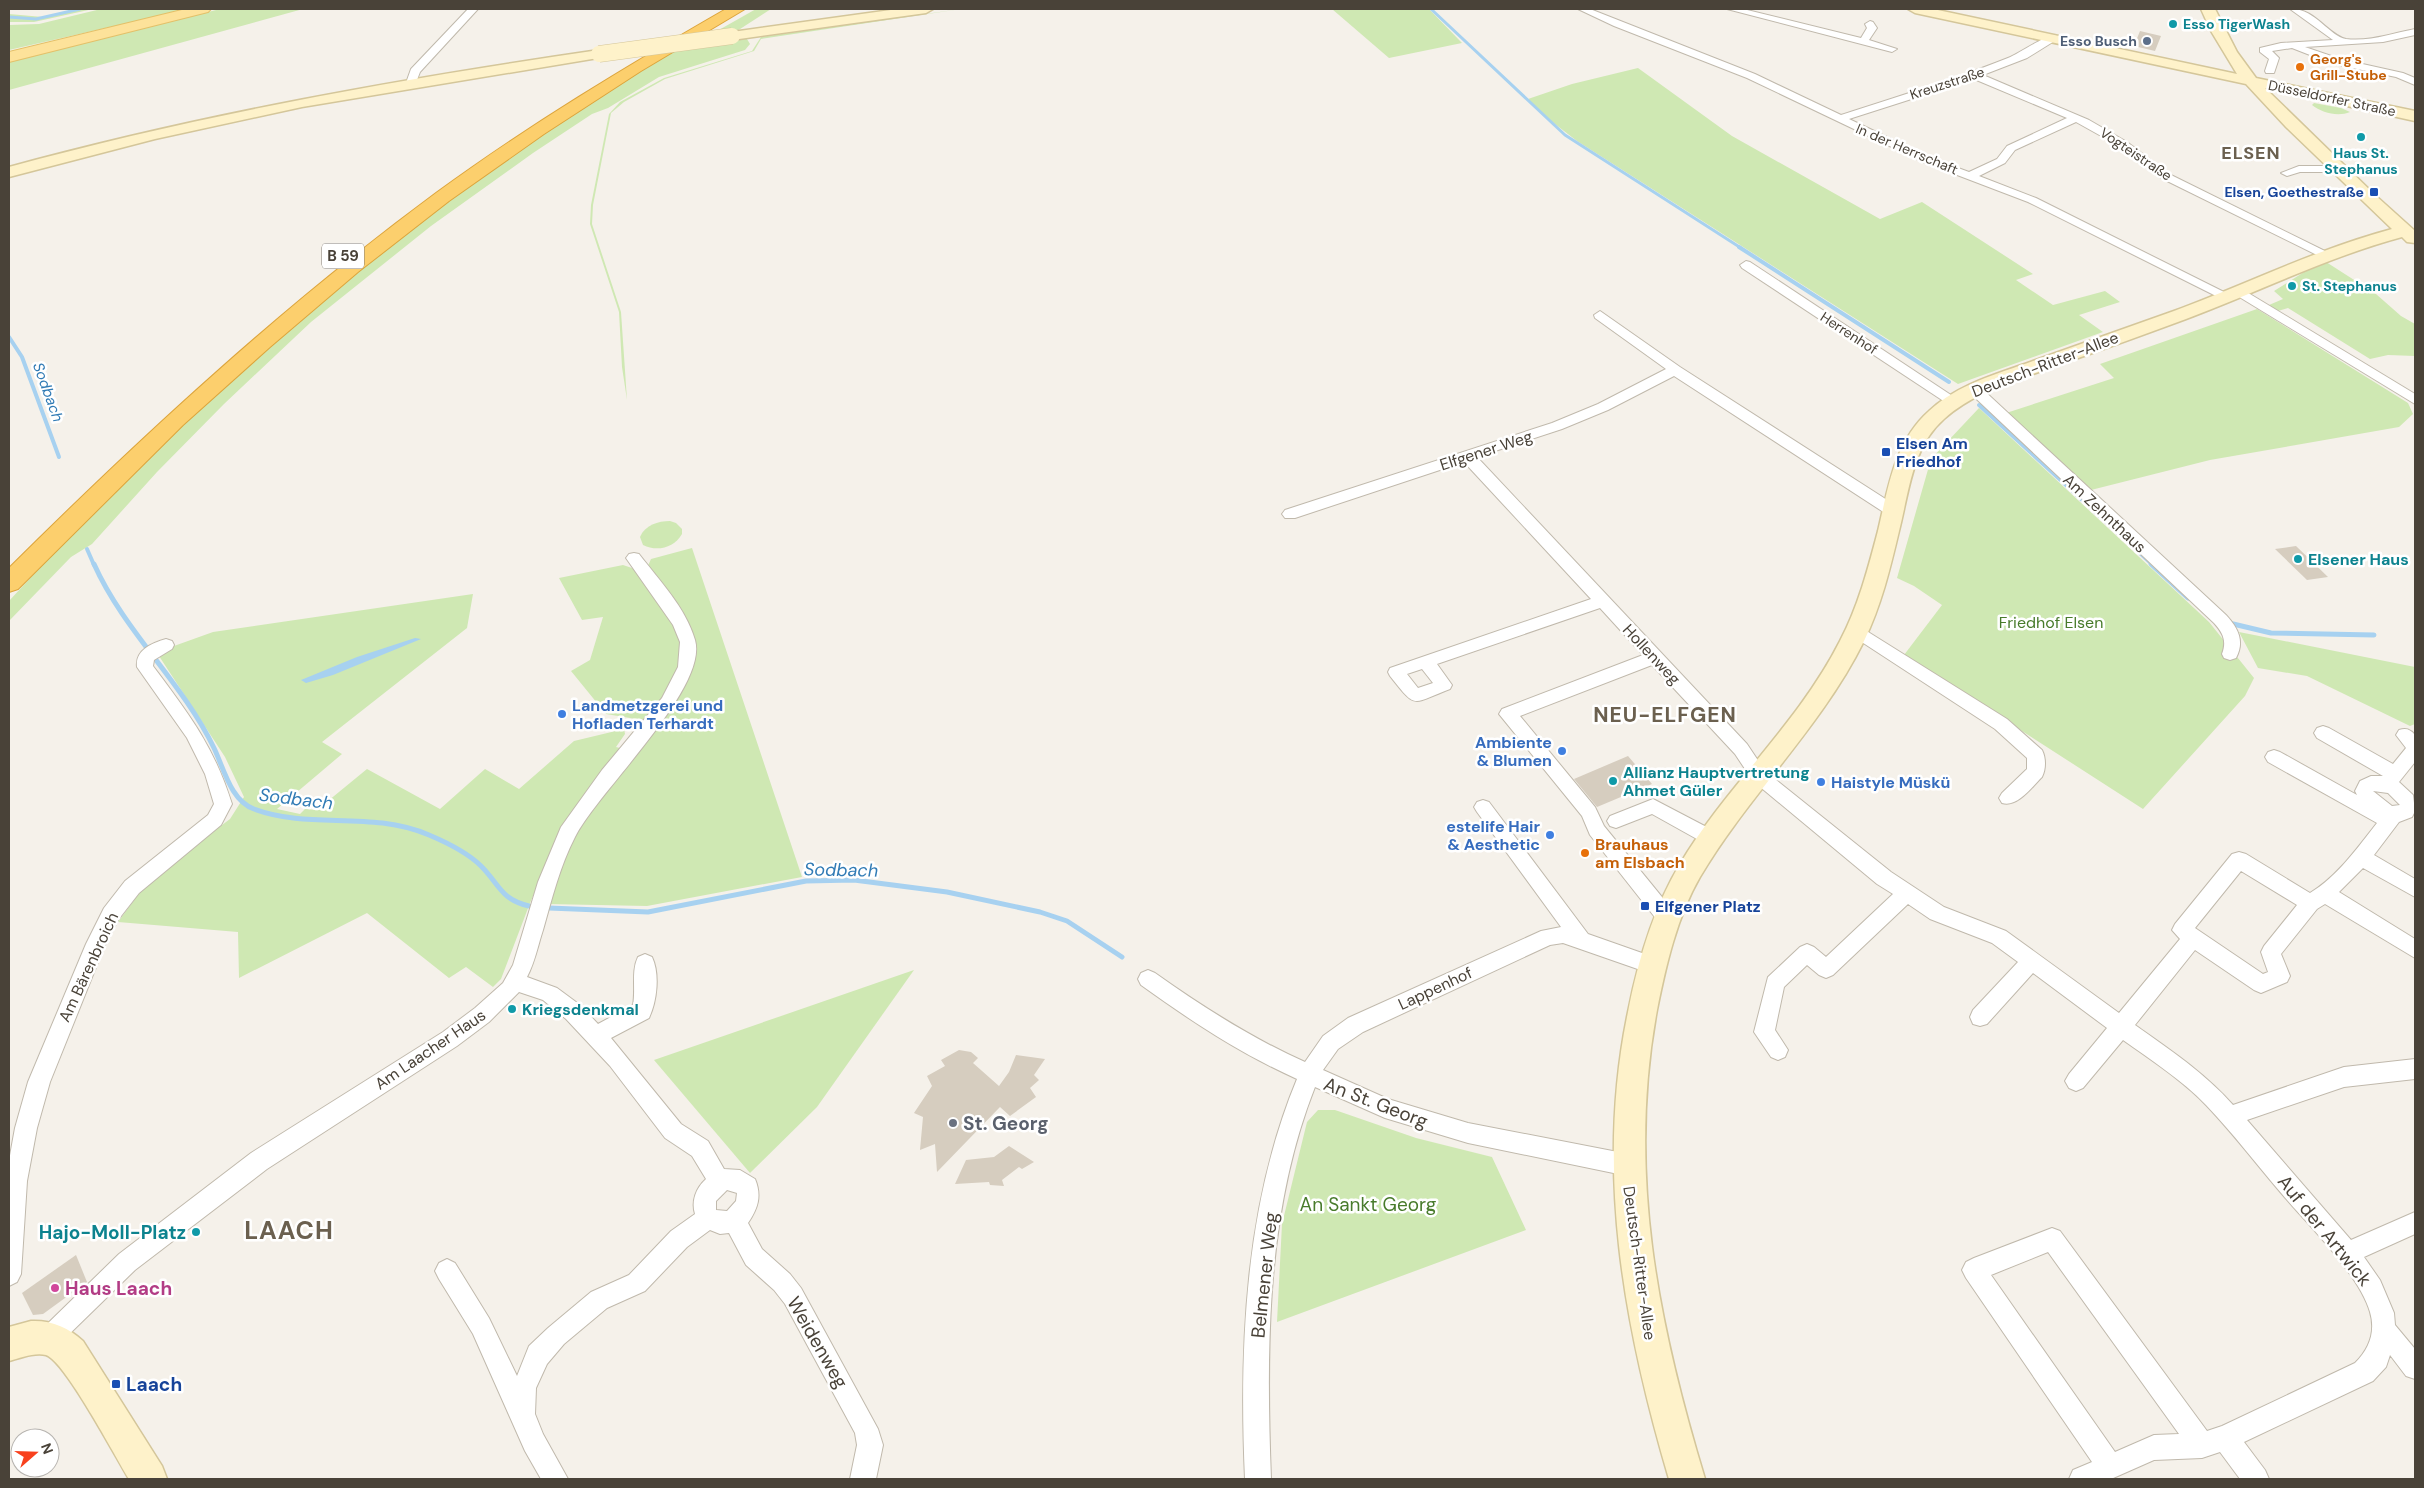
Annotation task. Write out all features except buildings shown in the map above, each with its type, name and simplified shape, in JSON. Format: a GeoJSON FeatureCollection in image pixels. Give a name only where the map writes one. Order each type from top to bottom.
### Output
{"type":"FeatureCollection","features":[{"type":"Feature","properties":{"kind":"highway","name":"B 59"},"geometry":{"type":"LineString","coordinates":[[69,496],[233,346],[388,221],[554,105],[716,9]]}},
{"type":"Feature","properties":{"kind":"highway","name":"B 59"},"geometry":{"type":"LineString","coordinates":[[9,583],[99,491],[204,392],[284,322],[372,250],[467,178],[568,108],[629,70],[737,9]]}},
{"type":"Feature","properties":{"kind":"main road"},"geometry":{"type":"LineString","coordinates":[[9,57],[203,9]]}},
{"type":"Feature","properties":{"kind":"main road"},"geometry":{"type":"LineString","coordinates":[[9,52],[57,45]]}},
{"type":"Feature","properties":{"kind":"street"},"geometry":{"type":"LineString","coordinates":[[411,83],[415,71],[473,9]]}},
{"type":"Feature","properties":{"kind":"street"},"geometry":{"type":"LineString","coordinates":[[9,172],[196,124],[411,83],[599,54],[926,9]]}},
{"type":"Feature","properties":{"kind":"street","name":"In der Herrschaft"},"geometry":{"type":"LineString","coordinates":[[1583,9],[1752,76],[1838,119],[1927,160],[2041,204],[2234,294]]}},
{"type":"Feature","properties":{"kind":"street"},"geometry":{"type":"LineString","coordinates":[[1732,9],[1892,49]]}},
{"type":"Feature","properties":{"kind":"street","name":"Düsseldorfer Straße"},"geometry":{"type":"LineString","coordinates":[[1915,9],[2415,116]]}},
{"type":"Feature","properties":{"kind":"street"},"geometry":{"type":"LineString","coordinates":[[2208,9],[2223,43],[2249,80],[2275,109],[2338,169],[2412,234]]}},
{"type":"Feature","properties":{"kind":"street"},"geometry":{"type":"LineString","coordinates":[[2295,9],[2343,42]]}},
{"type":"Feature","properties":{"kind":"street"},"geometry":{"type":"LineString","coordinates":[[1863,42],[1872,28],[1870,24]]}},
{"type":"Feature","properties":{"kind":"street"},"geometry":{"type":"LineString","coordinates":[[2270,71],[2274,58],[2264,50],[2383,39],[2415,32]]}},
{"type":"Feature","properties":{"kind":"street","name":"Kreuzstraße"},"geometry":{"type":"LineString","coordinates":[[1838,119],[1974,75],[2023,56],[2052,38]]}},
{"type":"Feature","properties":{"kind":"street"},"geometry":{"type":"LineString","coordinates":[[2292,46],[2332,60],[2399,75],[2415,82]]}},
{"type":"Feature","properties":{"kind":"street","name":"Vogteistraße"},"geometry":{"type":"LineString","coordinates":[[1974,75],[2078,118],[2114,138],[2165,176],[2328,256]]}},
{"type":"Feature","properties":{"kind":"street"},"geometry":{"type":"LineString","coordinates":[[1970,176],[2001,162],[2011,148],[2078,118]]}},
{"type":"Feature","properties":{"kind":"street"},"geometry":{"type":"LineString","coordinates":[[2287,173],[2299,169],[2338,169]]}},
{"type":"Feature","properties":{"kind":"street","name":"Deutsch-Ritter-Allee"},"geometry":{"type":"LineString","coordinates":[[1687,1479],[1664,1401],[1643,1302],[1632,1226],[1628,1165],[1629,1111],[1636,1041],[1652,965],[1668,919],[1689,873],[1711,838],[1821,696],[1857,630],[1878,571],[1905,462],[1911,448],[1930,421],[1953,401],[1974,389],[2234,294],[2364,242],[2412,234]]}},
{"type":"Feature","properties":{"kind":"street","name":"Deutsch-Ritter-Allee"},"geometry":{"type":"LineString","coordinates":[[2364,242],[2389,242],[2415,249]]}},
{"type":"Feature","properties":{"kind":"street","name":"Herrenhof"},"geometry":{"type":"LineString","coordinates":[[1746,265],[1953,401]]}},
{"type":"Feature","properties":{"kind":"street"},"geometry":{"type":"LineString","coordinates":[[2234,294],[2415,400]]}},
{"type":"Feature","properties":{"kind":"street"},"geometry":{"type":"LineString","coordinates":[[1600,315],[1675,370],[1893,511]]}},
{"type":"Feature","properties":{"kind":"street","name":"Elfgener Weg"},"geometry":{"type":"LineString","coordinates":[[1290,514],[1585,415],[1675,370]]}},
{"type":"Feature","properties":{"kind":"street","name":"Am Zehnthaus"},"geometry":{"type":"LineString","coordinates":[[1974,389],[2213,612],[2226,625],[2232,646]]}},
{"type":"Feature","properties":{"kind":"street","name":"Hollenweg"},"geometry":{"type":"LineString","coordinates":[[1467,456],[1742,749],[1759,776]]}},
{"type":"Feature","properties":{"kind":"street","name":"Am Laacher Haus"},"geometry":{"type":"LineString","coordinates":[[49,1338],[111,1276],[192,1211],[281,1145],[454,1036],[494,1005],[515,981],[525,959],[552,866],[568,832],[608,775],[668,702],[686,667],[688,645],[684,628],[675,612],[634,558]]}},
{"type":"Feature","properties":{"kind":"street"},"geometry":{"type":"LineString","coordinates":[[1426,662],[1603,600]]}},
{"type":"Feature","properties":{"kind":"street"},"geometry":{"type":"LineString","coordinates":[[1857,630],[2002,724],[2036,756],[2036,772],[2008,798]]}},
{"type":"Feature","properties":{"kind":"street","name":"Am Bärenbroich"},"geometry":{"type":"LineString","coordinates":[[9,1274],[16,1181],[26,1128],[46,1066],[93,950],[111,914],[127,892],[214,820],[223,804],[214,774],[194,734],[145,667],[144,660],[156,650]]}},
{"type":"Feature","properties":{"kind":"street"},"geometry":{"type":"LineString","coordinates":[[1655,657],[1508,714],[1589,812],[1597,830],[1668,919]]}},
{"type":"Feature","properties":{"kind":"street"},"geometry":{"type":"LineString","coordinates":[[2323,733],[2391,779],[2403,794],[2402,813],[2361,857],[2317,898],[2271,952],[2280,976],[2261,984],[2182,930],[2239,860],[2317,898],[2415,949]]}},
{"type":"Feature","properties":{"kind":"street"},"geometry":{"type":"LineString","coordinates":[[2402,813],[2387,812],[2371,803],[2364,790],[2371,783],[2391,779],[2412,744]]}},
{"type":"Feature","properties":{"kind":"street"},"geometry":{"type":"LineString","coordinates":[[2274,757],[2402,813]]}},
{"type":"Feature","properties":{"kind":"street","name":"Auf der Artwick"},"geometry":{"type":"LineString","coordinates":[[1759,776],[1845,848],[1906,894],[1937,914],[1994,934],[2200,1085],[2230,1116],[2347,1253],[2372,1288],[2382,1313],[2384,1330],[2377,1358],[2364,1372],[2213,1442],[2154,1448],[2082,1479]]}},
{"type":"Feature","properties":{"kind":"street"},"geometry":{"type":"LineString","coordinates":[[1616,821],[1653,806],[1711,838]]}},
{"type":"Feature","properties":{"kind":"street"},"geometry":{"type":"LineString","coordinates":[[1483,807],[1581,940]]}},
{"type":"Feature","properties":{"kind":"street"},"geometry":{"type":"LineString","coordinates":[[2361,857],[2415,889]]}},
{"type":"Feature","properties":{"kind":"street"},"geometry":{"type":"LineString","coordinates":[[1778,1050],[1764,1032],[1774,983],[1807,954],[1826,969],[1906,894]]}},
{"type":"Feature","properties":{"kind":"street","name":"Lappenhof"},"geometry":{"type":"LineString","coordinates":[[1310,1076],[1323,1052],[1335,1038],[1361,1022],[1544,939],[1563,936],[1581,940],[1652,965]]}},
{"type":"Feature","properties":{"kind":"street"},"geometry":{"type":"LineString","coordinates":[[2076,1081],[2193,938]]}},
{"type":"Feature","properties":{"kind":"street"},"geometry":{"type":"LineString","coordinates":[[1980,1017],[2031,961]]}},
{"type":"Feature","properties":{"kind":"street"},"geometry":{"type":"LineString","coordinates":[[596,1035],[642,1011],[646,992],[645,962]]}},
{"type":"Feature","properties":{"kind":"street","name":"An St. Georg"},"geometry":{"type":"LineString","coordinates":[[1148,979],[1239,1040],[1310,1076],[1385,1108],[1446,1127],[1500,1140],[1628,1165]]}},
{"type":"Feature","properties":{"kind":"street"},"geometry":{"type":"LineString","coordinates":[[515,981],[560,1001],[596,1035],[673,1131],[680,1137],[696,1144],[719,1182]]}},
{"type":"Feature","properties":{"kind":"street"},"geometry":{"type":"LineString","coordinates":[[2230,1116],[2344,1077],[2415,1069]]}},
{"type":"Feature","properties":{"kind":"street","name":"Belmener Weg"},"geometry":{"type":"LineString","coordinates":[[1258,1479],[1256,1342],[1264,1247],[1282,1157],[1310,1076]]}},
{"type":"Feature","properties":{"kind":"street"},"geometry":{"type":"LineString","coordinates":[[733,1179],[739,1180],[748,1188],[749,1194],[746,1209],[734,1220],[719,1223],[708,1218],[703,1206],[708,1192],[719,1182],[733,1179]]}},
{"type":"Feature","properties":{"kind":"street"},"geometry":{"type":"LineString","coordinates":[[523,1414],[523,1397],[527,1379],[533,1364],[544,1348],[599,1300],[637,1283],[686,1232],[708,1218]]}},
{"type":"Feature","properties":{"kind":"street","name":"Weidenweg"},"geometry":{"type":"LineString","coordinates":[[734,1220],[754,1257],[782,1282],[794,1296],[862,1422],[870,1445],[864,1479]]}},
{"type":"Feature","properties":{"kind":"street"},"geometry":{"type":"LineString","coordinates":[[2347,1253],[2415,1223]]}},
{"type":"Feature","properties":{"kind":"street"},"geometry":{"type":"LineString","coordinates":[[2110,1466],[1974,1270],[2052,1239],[2213,1442],[2256,1479]]}},
{"type":"Feature","properties":{"kind":"street"},"geometry":{"type":"LineString","coordinates":[[448,1271],[481,1326],[523,1414],[534,1442],[555,1479]]}},
{"type":"Feature","properties":{"kind":"street"},"geometry":{"type":"LineString","coordinates":[[2384,1330],[2415,1367]]}},
{"type":"Feature","properties":{"kind":"street"},"geometry":{"type":"LineString","coordinates":[[9,1344],[30,1338],[49,1338],[62,1343],[75,1358],[150,1479]]}},
{"type":"Feature","properties":{"kind":"green space"},"geometry":{"type":"Polygon","coordinates":[[[76,9],[93,9],[34,22],[9,22],[9,14],[43,17],[76,9]]]}},
{"type":"Feature","properties":{"kind":"green space"},"geometry":{"type":"Polygon","coordinates":[[[101,9],[189,9],[9,50],[9,25],[39,24],[101,9]]]}},
{"type":"Feature","properties":{"kind":"green space"},"geometry":{"type":"Polygon","coordinates":[[[220,9],[303,9],[9,90],[9,62],[220,9]]]}},
{"type":"Feature","properties":{"kind":"green space"},"geometry":{"type":"Polygon","coordinates":[[[756,9],[771,9],[737,31],[710,35],[756,9]]]}},
{"type":"Feature","properties":{"kind":"green space"},"geometry":{"type":"Polygon","coordinates":[[[961,9],[761,39],[754,51],[665,79],[624,102],[611,113],[593,205],[592,224],[621,312],[627,400],[622,367],[619,312],[590,224],[591,205],[609,114],[620,102],[664,78],[752,51],[761,37],[961,9]]]}},
{"type":"Feature","properties":{"kind":"green space"},"geometry":{"type":"Polygon","coordinates":[[[1332,9],[1429,9],[1462,43],[1389,58],[1332,9]]]}},
{"type":"Feature","properties":{"kind":"green space"},"geometry":{"type":"Polygon","coordinates":[[[747,39],[750,44],[745,50],[659,77],[608,108],[592,114],[533,153],[431,226],[311,322],[224,404],[157,472],[92,544],[71,557],[9,621],[9,601],[72,534],[203,405],[342,284],[488,172],[651,64],[684,46],[747,39]]]}},
{"type":"Feature","properties":{"kind":"green space"},"geometry":{"type":"Polygon","coordinates":[[[1638,68],[1732,136],[1880,219],[1922,202],[2033,274],[2016,280],[2053,305],[2105,291],[2120,302],[2079,315],[2103,332],[1958,384],[1577,141],[1551,121],[1528,99],[1572,84],[1638,68]]]}},
{"type":"Feature","properties":{"kind":"green space"},"geometry":{"type":"Polygon","coordinates":[[[2314,103],[2341,108],[2350,112],[2340,114],[2325,112],[2312,105],[2314,103]]]}},
{"type":"Feature","properties":{"kind":"green space"},"geometry":{"type":"Polygon","coordinates":[[[2323,260],[2376,294],[2401,316],[2415,324],[2415,356],[2388,355],[2370,359],[2288,308],[2278,311],[2269,305],[2283,299],[2274,291],[2323,260]]]}},
{"type":"Feature","properties":{"kind":"green space"},"geometry":{"type":"Polygon","coordinates":[[[2257,309],[2408,403],[2413,414],[2399,427],[2210,460],[2087,491],[2003,414],[2114,378],[2100,364],[2257,309]]]}},
{"type":"Feature","properties":{"kind":"green space","name":"Friedhof Elsen"},"geometry":{"type":"Polygon","coordinates":[[[1979,408],[2209,622],[2254,678],[2245,696],[2143,809],[1904,655],[1942,605],[1914,586],[1897,578],[1931,459],[1979,408]]]}},
{"type":"Feature","properties":{"kind":"green space"},"geometry":{"type":"Polygon","coordinates":[[[670,521],[676,523],[682,529],[679,539],[670,545],[659,548],[643,545],[640,537],[645,529],[657,523],[670,521]]]}},
{"type":"Feature","properties":{"kind":"green space"},"geometry":{"type":"Polygon","coordinates":[[[692,548],[802,877],[647,906],[546,904],[566,845],[649,731],[691,651],[647,568],[651,559],[692,548]]]}},
{"type":"Feature","properties":{"kind":"green space"},"geometry":{"type":"Polygon","coordinates":[[[623,565],[632,568],[641,576],[681,634],[683,660],[654,714],[642,720],[606,714],[571,671],[590,660],[603,617],[582,620],[559,578],[623,565]]]}},
{"type":"Feature","properties":{"kind":"green space"},"geometry":{"type":"Polygon","coordinates":[[[473,594],[467,628],[322,742],[342,754],[277,809],[300,814],[305,809],[317,810],[367,769],[440,809],[485,769],[519,789],[574,741],[624,729],[625,734],[616,747],[620,748],[558,838],[530,903],[501,979],[493,987],[466,967],[449,978],[367,913],[239,978],[238,932],[118,922],[140,892],[161,871],[230,819],[244,797],[225,757],[159,656],[174,646],[213,632],[473,594]]]}},
{"type":"Feature","properties":{"kind":"green space"},"geometry":{"type":"Polygon","coordinates":[[[2239,632],[2415,667],[2415,724],[2410,726],[2307,676],[2258,668],[2239,632]]]}},
{"type":"Feature","properties":{"kind":"green space"},"geometry":{"type":"Polygon","coordinates":[[[914,970],[817,1107],[750,1173],[654,1060],[914,970]]]}},
{"type":"Feature","properties":{"kind":"green space","name":"An Sankt Georg"},"geometry":{"type":"Polygon","coordinates":[[[1318,1110],[1335,1110],[1416,1138],[1492,1157],[1526,1230],[1277,1322],[1282,1224],[1307,1122],[1318,1110]]]}},
{"type":"Feature","properties":{"kind":"water"},"geometry":{"type":"Polygon","coordinates":[[[415,638],[421,639],[333,675],[306,683],[301,680],[357,657],[415,638]]]}},
{"type":"Feature","properties":{"kind":"waterway"},"geometry":{"type":"LineString","coordinates":[[9,17],[36,19],[80,9]]}},
{"type":"Feature","properties":{"kind":"waterway"},"geometry":{"type":"LineString","coordinates":[[1431,9],[1565,135],[1741,248]]}},
{"type":"Feature","properties":{"kind":"waterway"},"geometry":{"type":"LineString","coordinates":[[1739,247],[1949,382]]}},
{"type":"Feature","properties":{"kind":"waterway","name":"Sodbach"},"geometry":{"type":"LineString","coordinates":[[9,337],[22,357],[59,457]]}},
{"type":"Feature","properties":{"kind":"waterway"},"geometry":{"type":"LineString","coordinates":[[1979,405],[2153,565]]}},
{"type":"Feature","properties":{"kind":"waterway","name":"Sodbach"},"geometry":{"type":"LineString","coordinates":[[87,549],[94,565]]}},
{"type":"Feature","properties":{"kind":"waterway","name":"Sodbach"},"geometry":{"type":"LineString","coordinates":[[94,564],[121,612],[170,678],[201,724],[229,783],[239,799],[246,805],[275,815],[319,820],[385,823],[429,835],[470,856],[481,866],[501,891],[519,903],[529,906]]}},
{"type":"Feature","properties":{"kind":"waterway"},"geometry":{"type":"LineString","coordinates":[[2151,564],[2188,598]]}},
{"type":"Feature","properties":{"kind":"waterway"},"geometry":{"type":"LineString","coordinates":[[2229,623],[2271,633],[2374,635]]}},
{"type":"Feature","properties":{"kind":"waterway","name":"Sodbach"},"geometry":{"type":"LineString","coordinates":[[549,908],[648,912],[806,881],[854,880],[947,892],[1040,912],[1067,921],[1122,957]]}},
{"type":"Feature","properties":{"kind":"place","name":"Esso TigerWash"},"geometry":{"type":"Point","coordinates":[2173,24]}},
{"type":"Feature","properties":{"kind":"place","name":"Esso Busch"},"geometry":{"type":"Point","coordinates":[2147,41]}},
{"type":"Feature","properties":{"kind":"place","name":"Georg's Grill-Stube"},"geometry":{"type":"Point","coordinates":[2300,67]}},
{"type":"Feature","properties":{"kind":"place","name":"Haus St. Stephanus"},"geometry":{"type":"Point","coordinates":[2361,137]}},
{"type":"Feature","properties":{"kind":"place","name":"Elsen, Goethestraße"},"geometry":{"type":"Point","coordinates":[2374,192]}},
{"type":"Feature","properties":{"kind":"place","name":"St. Stephanus"},"geometry":{"type":"Point","coordinates":[2292,286]}},
{"type":"Feature","properties":{"kind":"place","name":"Elsen Am Friedhof"},"geometry":{"type":"Point","coordinates":[1886,452]}},
{"type":"Feature","properties":{"kind":"place","name":"Elsener Haus"},"geometry":{"type":"Point","coordinates":[2298,559]}},
{"type":"Feature","properties":{"kind":"place","name":"Landmetzgerei und Hofladen Terhardt"},"geometry":{"type":"Point","coordinates":[562,714]}},
{"type":"Feature","properties":{"kind":"place","name":"Ambiente & Blumen"},"geometry":{"type":"Point","coordinates":[1562,751]}},
{"type":"Feature","properties":{"kind":"place","name":"Allianz Hauptvertretung Ahmet Güler"},"geometry":{"type":"Point","coordinates":[1613,781]}},
{"type":"Feature","properties":{"kind":"place","name":"Haistyle Müskü"},"geometry":{"type":"Point","coordinates":[1821,782]}},
{"type":"Feature","properties":{"kind":"place","name":"estelife Hair & Aesthetic"},"geometry":{"type":"Point","coordinates":[1550,835]}},
{"type":"Feature","properties":{"kind":"place","name":"Brauhaus am Elsbach"},"geometry":{"type":"Point","coordinates":[1585,853]}},
{"type":"Feature","properties":{"kind":"place","name":"Elfgener Platz"},"geometry":{"type":"Point","coordinates":[1645,906]}},
{"type":"Feature","properties":{"kind":"place","name":"Kriegsdenkmal"},"geometry":{"type":"Point","coordinates":[512,1009]}},
{"type":"Feature","properties":{"kind":"place","name":"St. Georg"},"geometry":{"type":"Point","coordinates":[953,1123]}},
{"type":"Feature","properties":{"kind":"place","name":"Hajo-Moll-Platz"},"geometry":{"type":"Point","coordinates":[196,1232]}},
{"type":"Feature","properties":{"kind":"place","name":"Haus Laach"},"geometry":{"type":"Point","coordinates":[55,1288]}},
{"type":"Feature","properties":{"kind":"place","name":"Laach"},"geometry":{"type":"Point","coordinates":[116,1384]}},
{"type":"Feature","properties":{"kind":"district","name":"ELSEN"},"geometry":{"type":"Point","coordinates":[2251,153]}},
{"type":"Feature","properties":{"kind":"district","name":"NEU-ELFGEN"},"geometry":{"type":"Point","coordinates":[1665,715]}},
{"type":"Feature","properties":{"kind":"district","name":"LAACH"},"geometry":{"type":"Point","coordinates":[289,1230]}}]}
